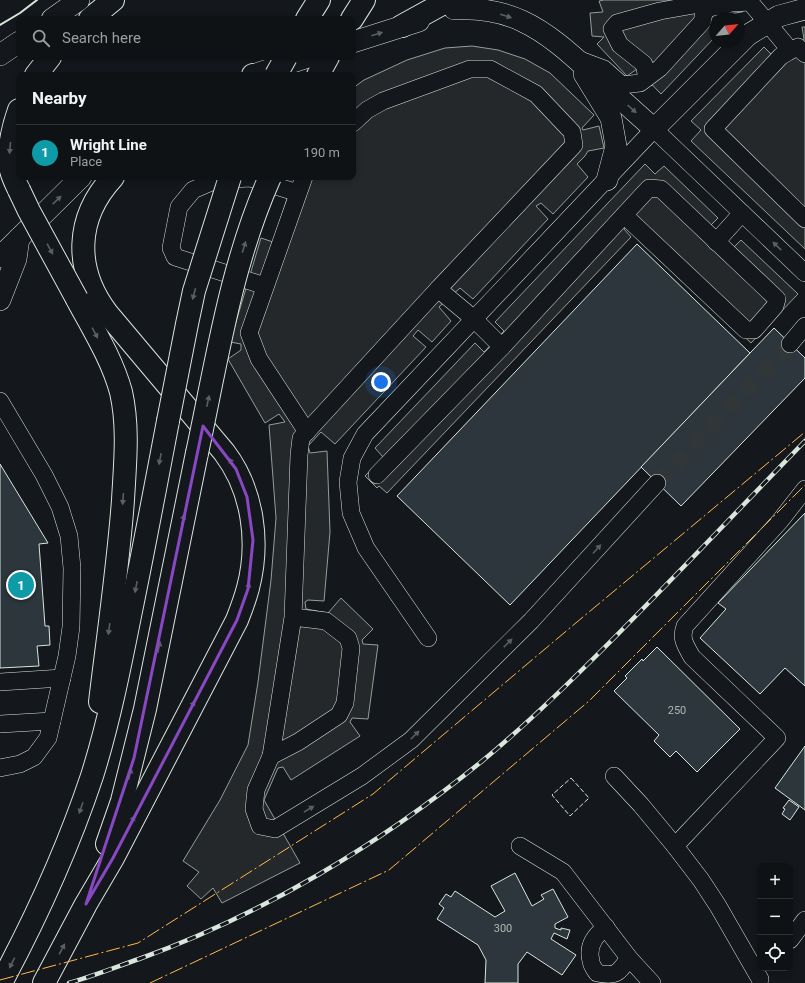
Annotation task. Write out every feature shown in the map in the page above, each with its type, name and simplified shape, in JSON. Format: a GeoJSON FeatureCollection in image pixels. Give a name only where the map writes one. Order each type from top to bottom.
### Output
{"type":"FeatureCollection","features":[{"type":"Feature","properties":{"kind":"highway"},"geometry":{"type":"LineString","coordinates":[[94,16],[113,0]]}},
{"type":"Feature","properties":{"kind":"highway"},"geometry":{"type":"LineString","coordinates":[[310,16],[319,0]]}},
{"type":"Feature","properties":{"kind":"highway"},"geometry":{"type":"LineString","coordinates":[[354,16],[364,0]]}},
{"type":"Feature","properties":{"kind":"highway"},"geometry":{"type":"LineString","coordinates":[[402,26],[451,4]]}},
{"type":"Feature","properties":{"kind":"highway"},"geometry":{"type":"LineString","coordinates":[[38,72],[48,60]]}},
{"type":"Feature","properties":{"kind":"highway"},"geometry":{"type":"LineString","coordinates":[[278,72],[284,60]]}},
{"type":"Feature","properties":{"kind":"highway"},"geometry":{"type":"LineString","coordinates":[[320,72],[326,60]]}},
{"type":"Feature","properties":{"kind":"highway"},"geometry":{"type":"LineString","coordinates":[[16,122],[12,137],[10,157],[12,174],[18,190],[113,369],[123,403],[126,431],[118,560],[90,781]]}},
{"type":"Feature","properties":{"kind":"highway"},"geometry":{"type":"LineString","coordinates":[[44,983],[86,904],[113,858],[237,620],[248,589],[253,555],[253,533],[250,512],[242,483],[236,469],[224,452],[107,313],[90,284],[84,261],[83,235],[95,199],[111,180]]}},
{"type":"Feature","properties":{"kind":"highway"},"geometry":{"type":"LineString","coordinates":[[1,983],[35,918],[67,846],[90,781],[118,679],[186,324],[194,292],[229,180]]}},
{"type":"Feature","properties":{"kind":"highway"},"geometry":{"type":"LineString","coordinates":[[86,904],[94,875],[116,820],[134,758],[157,656],[197,453],[234,280],[254,215],[269,180]]}},
{"type":"Feature","properties":{"kind":"main road"},"geometry":{"type":"LineString","coordinates":[[56,16],[78,0]]}},
{"type":"Feature","properties":{"kind":"main road"},"geometry":{"type":"LineString","coordinates":[[451,4],[479,0]]}},
{"type":"Feature","properties":{"kind":"main road"},"geometry":{"type":"LineString","coordinates":[[451,4],[490,11],[522,21],[545,35],[575,58],[654,130],[748,35],[779,16],[805,9]]}},
{"type":"Feature","properties":{"kind":"main road"},"geometry":{"type":"LineString","coordinates":[[356,41],[402,26]]}},
{"type":"Feature","properties":{"kind":"main road"},"geometry":{"type":"LineString","coordinates":[[575,58],[611,118],[616,146],[607,180]]}},
{"type":"Feature","properties":{"kind":"main road"},"geometry":{"type":"LineString","coordinates":[[262,72],[299,60]]}},
{"type":"Feature","properties":{"kind":"main road"},"geometry":{"type":"LineString","coordinates":[[0,257],[78,180]]}},
{"type":"Feature","properties":{"kind":"main road"},"geometry":{"type":"LineString","coordinates":[[0,300],[16,259],[19,238]]}},
{"type":"Feature","properties":{"kind":"street"},"geometry":{"type":"LineString","coordinates":[[706,9],[732,3],[750,2],[767,23],[800,49],[775,62],[713,129],[805,219]]}},
{"type":"Feature","properties":{"kind":"street"},"geometry":{"type":"LineString","coordinates":[[647,78],[644,64],[620,45],[612,30],[617,23],[660,11],[700,4],[706,9]]}},
{"type":"Feature","properties":{"kind":"street"},"geometry":{"type":"LineString","coordinates":[[575,58],[604,69],[622,85],[640,82],[660,68],[702,22],[706,9]]}},
{"type":"Feature","properties":{"kind":"street"},"geometry":{"type":"LineString","coordinates":[[356,120],[367,110],[383,101],[470,69],[490,69],[536,94],[572,132],[574,145],[438,289],[301,438],[299,454],[293,617],[271,756],[256,790],[254,809],[260,826],[275,829],[362,776],[411,740],[531,621],[657,483]]}},
{"type":"Feature","properties":{"kind":"street"},"geometry":{"type":"LineString","coordinates":[[428,638],[366,548],[351,513],[348,482],[352,458],[365,434],[654,130],[805,273]]}},
{"type":"Feature","properties":{"kind":"street"},"geometry":{"type":"LineString","coordinates":[[216,180],[193,190],[179,207],[171,248],[175,257],[265,286]]}},
{"type":"Feature","properties":{"kind":"street"},"geometry":{"type":"LineString","coordinates":[[256,180],[298,193]]}},
{"type":"Feature","properties":{"kind":"street"},"geometry":{"type":"LineString","coordinates":[[303,180],[249,332],[259,359],[307,432]]}},
{"type":"Feature","properties":{"kind":"street"},"geometry":{"type":"LineString","coordinates":[[377,475],[502,347],[624,215],[649,188],[661,189],[777,299],[775,306],[754,330],[746,330],[624,215]]}},
{"type":"Feature","properties":{"kind":"street"},"geometry":{"type":"LineString","coordinates":[[716,242],[742,213]]}},
{"type":"Feature","properties":{"kind":"street"},"geometry":{"type":"LineString","coordinates":[[438,289],[474,319],[502,347]]}},
{"type":"Feature","properties":{"kind":"street"},"geometry":{"type":"LineString","coordinates":[[790,344],[805,326]]}},
{"type":"Feature","properties":{"kind":"street"},"geometry":{"type":"LineString","coordinates":[[0,401],[44,475],[60,507],[69,536],[72,568],[71,627],[67,656],[48,738],[34,757],[20,764],[0,768]]}},
{"type":"Feature","properties":{"kind":"street"},"geometry":{"type":"LineString","coordinates":[[675,846],[777,738],[692,657],[685,645],[682,634],[685,626],[780,522],[805,490]]}},
{"type":"Feature","properties":{"kind":"street"},"geometry":{"type":"LineString","coordinates":[[271,756],[298,742],[339,715],[345,703],[350,648],[348,638],[326,620],[293,617]]}},
{"type":"Feature","properties":{"kind":"street"},"geometry":{"type":"LineString","coordinates":[[0,682],[62,678]]}},
{"type":"Feature","properties":{"kind":"street"},"geometry":{"type":"LineString","coordinates":[[0,724],[52,720]]}},
{"type":"Feature","properties":{"kind":"street"},"geometry":{"type":"LineString","coordinates":[[614,776],[641,805],[675,846],[705,886],[761,977]]}},
{"type":"Feature","properties":{"kind":"street"},"geometry":{"type":"LineString","coordinates":[[520,846],[563,872],[629,958],[652,983]]}},
{"type":"Feature","properties":{"kind":"street"},"geometry":{"type":"LineString","coordinates":[[793,936],[805,920]]}},
{"type":"Feature","properties":{"kind":"street"},"geometry":{"type":"LineString","coordinates":[[606,927],[597,934],[591,945],[591,962],[594,978],[618,972],[629,958]]}},
{"type":"Feature","properties":{"kind":"highlighted area"},"geometry":{"type":"Polygon","coordinates":[[[203,426],[236,469],[247,497],[253,540],[248,589],[237,620],[113,858],[86,904],[134,758],[203,426]]]}},
{"type":"Feature","properties":{"kind":"shaded area"},"geometry":{"type":"Polygon","coordinates":[[[756,0],[742,12],[709,12],[709,43],[661,94],[637,69],[627,76],[597,44],[604,37],[592,36],[590,13],[603,12],[599,1],[756,0]]]}},
{"type":"Feature","properties":{"kind":"shaded area"},"geometry":{"type":"Polygon","coordinates":[[[802,27],[805,27],[805,249],[691,141],[701,130],[691,121],[764,47],[772,55],[804,39],[802,27]]]}},
{"type":"Feature","properties":{"kind":"shaded area"},"geometry":{"type":"Polygon","coordinates":[[[472,46],[498,50],[525,59],[550,73],[594,115],[582,128],[583,130],[599,126],[604,148],[588,151],[577,164],[588,177],[553,214],[541,203],[536,206],[548,219],[473,299],[460,288],[439,307],[451,321],[432,342],[418,330],[413,336],[426,347],[335,444],[321,432],[308,446],[310,453],[327,451],[330,532],[324,601],[308,600],[305,602],[306,609],[328,613],[341,598],[373,629],[362,640],[363,644],[378,645],[368,719],[352,718],[350,722],[360,736],[291,780],[283,767],[278,768],[264,800],[300,863],[222,903],[213,888],[201,899],[187,886],[199,872],[183,861],[220,800],[248,745],[258,682],[271,580],[276,518],[269,425],[285,422],[279,414],[265,423],[228,359],[241,350],[241,344],[230,342],[261,238],[273,242],[291,187],[280,183],[282,180],[356,180],[356,86],[364,80],[407,60],[445,48],[472,46]]]}},
{"type":"Feature","properties":{"kind":"shaded area"},"geometry":{"type":"Polygon","coordinates":[[[645,164],[655,174],[664,166],[718,218],[709,227],[732,249],[741,240],[798,294],[751,343],[628,227],[625,227],[624,229],[631,237],[387,493],[379,486],[377,488],[365,476],[383,457],[375,448],[475,343],[484,352],[504,331],[495,322],[645,164]]]}},
{"type":"Feature","properties":{"kind":"building"},"geometry":{"type":"Polygon","coordinates":[[[637,244],[750,353],[510,605],[397,496],[637,244]]]}},
{"type":"Feature","properties":{"kind":"building"},"geometry":{"type":"Polygon","coordinates":[[[774,328],[805,358],[805,378],[681,506],[641,467],[774,328]]]}},
{"type":"Feature","properties":{"kind":"building"},"geometry":{"type":"Polygon","coordinates":[[[0,464],[48,543],[39,544],[45,626],[49,626],[50,645],[37,646],[39,666],[0,668],[0,464]]]}},
{"type":"Feature","properties":{"kind":"building"},"geometry":{"type":"Polygon","coordinates":[[[805,513],[805,686],[785,668],[760,694],[700,638],[726,609],[718,603],[805,513]]]}},
{"type":"Feature","properties":{"kind":"building"},"geometry":{"type":"Polygon","coordinates":[[[657,647],[740,729],[697,772],[676,751],[670,757],[654,741],[659,735],[614,691],[627,678],[625,676],[657,647]]]}},
{"type":"Feature","properties":{"kind":"building"},"geometry":{"type":"Polygon","coordinates":[[[805,746],[805,810],[775,788],[805,746]]]}},
{"type":"Feature","properties":{"kind":"building"},"geometry":{"type":"Polygon","coordinates":[[[789,800],[799,807],[790,820],[782,814],[785,809],[783,808],[789,800]]]}},
{"type":"Feature","properties":{"kind":"building"},"geometry":{"type":"Polygon","coordinates":[[[515,873],[532,906],[544,899],[541,895],[553,889],[568,917],[555,924],[555,928],[570,930],[567,939],[554,933],[551,939],[576,955],[562,975],[527,952],[518,964],[518,983],[485,983],[486,960],[478,945],[437,919],[444,908],[439,904],[446,894],[451,897],[455,891],[495,917],[505,911],[491,886],[515,873]]]}},
{"type":"Feature","properties":{"kind":"tunnel"},"geometry":{"type":"LineString","coordinates":[[657,483],[790,344]]}},
{"type":"Feature","properties":{"kind":"railway"},"geometry":{"type":"LineString","coordinates":[[69,983],[139,959],[185,941],[275,899],[361,849],[442,792],[497,749],[559,692],[655,597],[805,441]]}},
{"type":"Feature","properties":{"kind":"fence"},"geometry":{"type":"LineString","coordinates":[[571,778],[589,798],[570,816],[552,795],[571,778]]}},
{"type":"Feature","properties":{"kind":"wall"},"geometry":{"type":"LineString","coordinates":[[0,25],[20,13],[37,0]]}},
{"type":"Feature","properties":{"kind":"power"},"geometry":{"type":"LineString","coordinates":[[0,980],[138,943],[373,794],[805,432]]}},
{"type":"Feature","properties":{"kind":"power"},"geometry":{"type":"LineString","coordinates":[[150,983],[389,870],[589,701],[805,485]]}},
{"type":"Feature","properties":{"kind":"place","name":"Wright Line"},"geometry":{"type":"Point","coordinates":[21,585]}}]}
